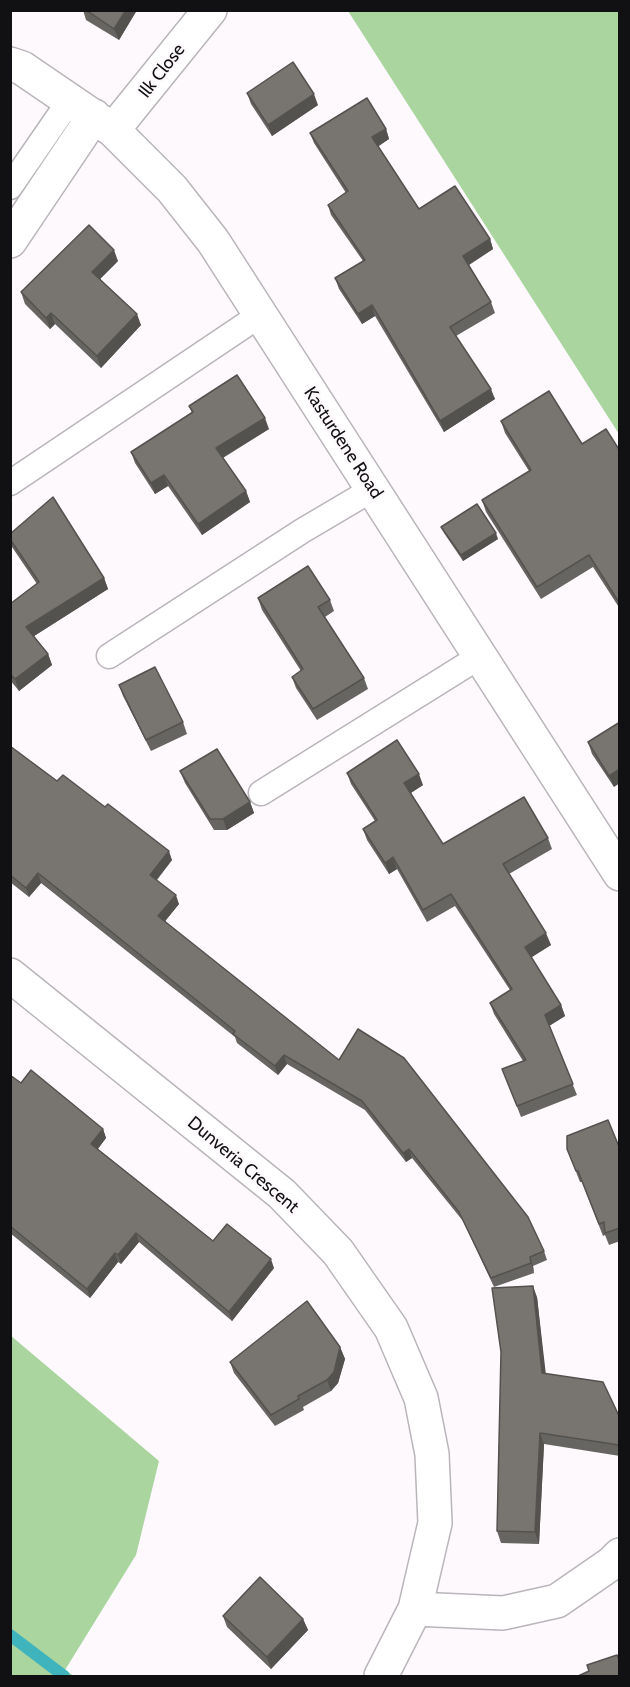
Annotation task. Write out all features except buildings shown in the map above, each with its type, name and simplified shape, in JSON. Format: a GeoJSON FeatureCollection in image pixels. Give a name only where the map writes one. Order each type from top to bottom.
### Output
{"type":"FeatureCollection","features":[{"type":"Feature","properties":{"kind":"street","name":"Ilk Close"},"geometry":{"type":"LineString","coordinates":[[10,241],[93,115],[210,10]]}},
{"type":"Feature","properties":{"kind":"street","name":"Kasturdene Road"},"geometry":{"type":"LineString","coordinates":[[10,64],[22,68],[93,115],[172,189],[200,224],[620,874]]}},
{"type":"Feature","properties":{"kind":"street","name":"Dunveria Crescent"},"geometry":{"type":"LineString","coordinates":[[10,975],[282,1194],[339,1252],[391,1328],[421,1398],[432,1454],[435,1523],[415,1609],[381,1677]]}},
{"type":"Feature","properties":{"kind":"street"},"geometry":{"type":"LineString","coordinates":[[415,1609],[503,1613],[557,1601],[620,1555]]}},
{"type":"Feature","properties":{"kind":"lane"},"geometry":{"type":"LineString","coordinates":[[10,187],[93,115]]}},
{"type":"Feature","properties":{"kind":"lane"},"geometry":{"type":"LineString","coordinates":[[10,483],[260,315]]}},
{"type":"Feature","properties":{"kind":"lane"},"geometry":{"type":"LineString","coordinates":[[109,656],[302,531],[373,489]]}},
{"type":"Feature","properties":{"kind":"lane"},"geometry":{"type":"LineString","coordinates":[[261,793],[480,657]]}},
{"type":"Feature","properties":{"kind":"green space"},"geometry":{"type":"Polygon","coordinates":[[[348,11],[619,11],[619,434],[348,11]]]}},
{"type":"Feature","properties":{"kind":"green space"},"geometry":{"type":"Polygon","coordinates":[[[10,1335],[159,1461],[136,1555],[65,1670],[74,1676],[11,1676],[10,1335]]]}},
{"type":"Feature","properties":{"kind":"waterway"},"geometry":{"type":"LineString","coordinates":[[10,1635],[64,1676]]}}]}
